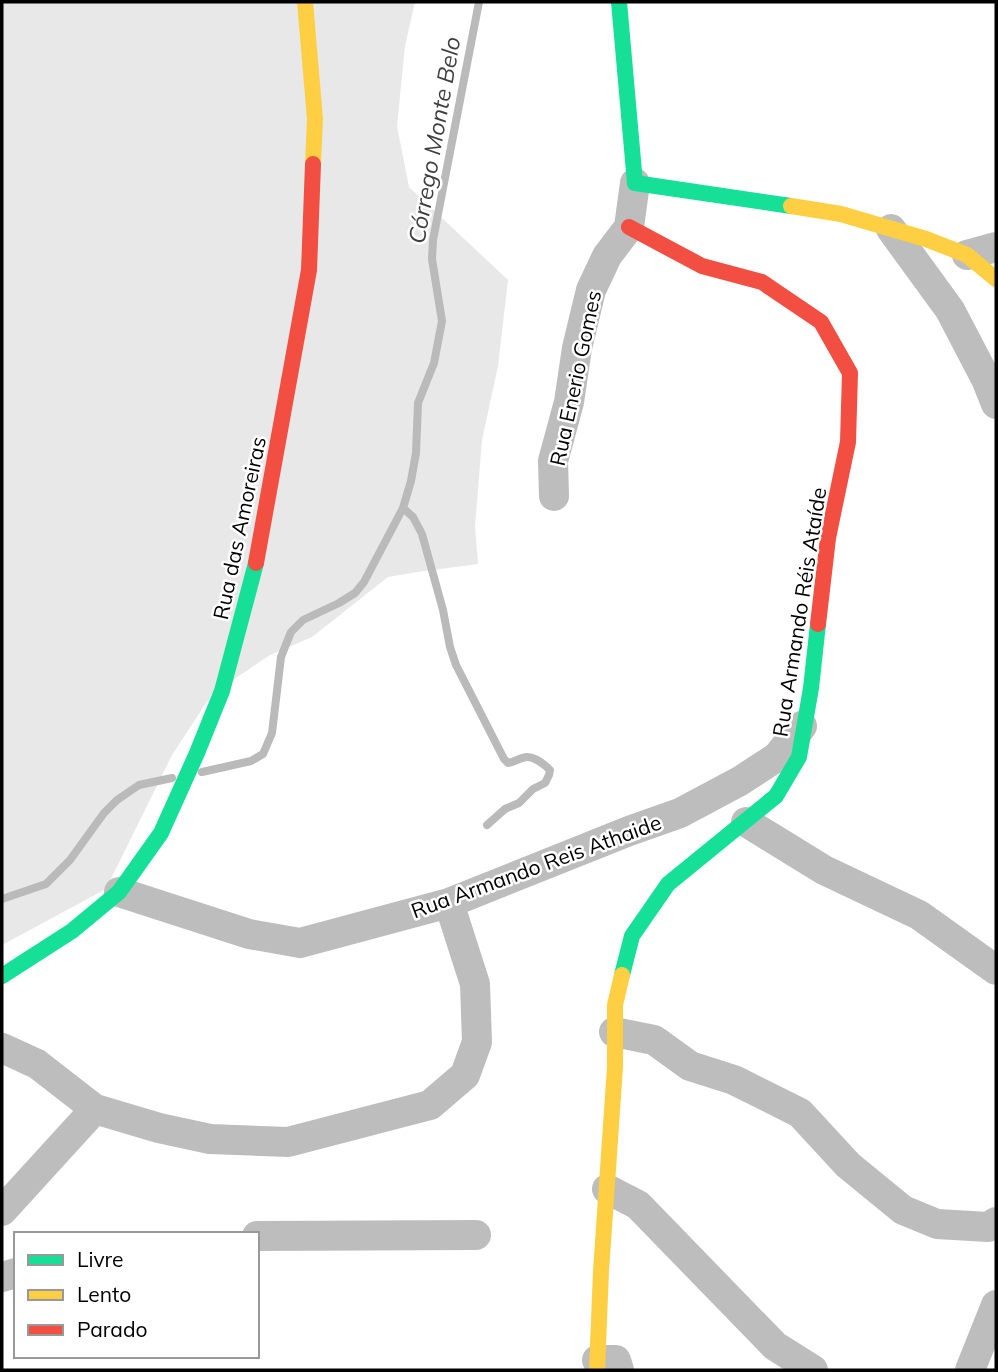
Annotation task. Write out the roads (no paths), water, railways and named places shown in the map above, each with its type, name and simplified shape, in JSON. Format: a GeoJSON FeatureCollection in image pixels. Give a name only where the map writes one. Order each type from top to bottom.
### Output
{"type":"FeatureCollection","features":[{"type":"Feature","properties":{"kind":"street","name":"Rua das Amoreiras"},"geometry":{"type":"LineString","coordinates":[[2,976],[72,931],[119,892],[161,832],[222,691],[254,576],[309,270],[314,119],[305,2]]}},
{"type":"Feature","properties":{"kind":"street"},"geometry":{"type":"LineString","coordinates":[[619,2],[635,183],[629,227]]}},
{"type":"Feature","properties":{"kind":"street"},"geometry":{"type":"LineString","coordinates":[[635,183],[841,214],[926,239],[967,255],[996,279]]}},
{"type":"Feature","properties":{"kind":"street","name":"Rua Enerio Gomes"},"geometry":{"type":"LineString","coordinates":[[554,496],[553,461],[569,402],[577,348],[591,290],[607,256],[629,227]]}},
{"type":"Feature","properties":{"kind":"street","name":"Rua Armando Réis Ataíde"},"geometry":{"type":"LineString","coordinates":[[607,1365],[601,1271],[615,1067],[615,1005],[632,936],[668,884],[776,796],[799,757],[819,628],[828,538],[848,442],[850,373],[821,322],[762,282],[702,266],[629,227]]}},
{"type":"Feature","properties":{"kind":"street"},"geometry":{"type":"LineString","coordinates":[[891,229],[950,310],[996,404]]}},
{"type":"Feature","properties":{"kind":"street"},"geometry":{"type":"LineString","coordinates":[[967,255],[996,247]]}},
{"type":"Feature","properties":{"kind":"street","name":"Rua Armando Reis Athaide"},"geometry":{"type":"LineString","coordinates":[[119,892],[249,934],[300,943],[449,903],[680,813],[740,781],[777,757],[805,722]]}},
{"type":"Feature","properties":{"kind":"street"},"geometry":{"type":"LineString","coordinates":[[746,822],[824,870],[919,915],[996,970]]}},
{"type":"Feature","properties":{"kind":"street"},"geometry":{"type":"LineString","coordinates":[[2,1048],[37,1063],[95,1109],[159,1128],[210,1139],[288,1142],[430,1105],[465,1075],[477,1042],[475,984],[449,903]]}},
{"type":"Feature","properties":{"kind":"street"},"geometry":{"type":"LineString","coordinates":[[614,1032],[654,1040],[690,1066],[734,1080],[800,1113],[848,1166],[903,1210],[937,1224],[988,1227],[996,1222]]}},
{"type":"Feature","properties":{"kind":"street"},"geometry":{"type":"LineString","coordinates":[[2,1210],[95,1109]]}},
{"type":"Feature","properties":{"kind":"street"},"geometry":{"type":"LineString","coordinates":[[607,1189],[638,1205],[775,1346],[813,1370]]}},
{"type":"Feature","properties":{"kind":"street"},"geometry":{"type":"LineString","coordinates":[[259,1237],[476,1235]]}},
{"type":"Feature","properties":{"kind":"street"},"geometry":{"type":"LineString","coordinates":[[970,1370],[996,1306]]}},
{"type":"Feature","properties":{"kind":"waterway","name":"Córrego Monte Belo"},"geometry":{"type":"LineString","coordinates":[[202,772],[251,761],[263,754],[272,733],[281,657],[291,632],[303,620],[355,593],[364,582],[403,508],[416,453],[418,403],[434,363],[442,321],[432,259],[433,240],[479,2]]}},
{"type":"Feature","properties":{"kind":"waterway"},"geometry":{"type":"LineString","coordinates":[[403,508],[413,517],[422,534],[456,665],[504,759],[508,763],[530,757],[550,770],[545,783],[533,789],[519,803],[505,809],[487,825]]}},
{"type":"Feature","properties":{"kind":"waterway","name":"Córrego Monte Belo"},"geometry":{"type":"LineString","coordinates":[[2,899],[46,884],[70,860],[104,813],[117,800],[139,785],[172,778]]}}]}
